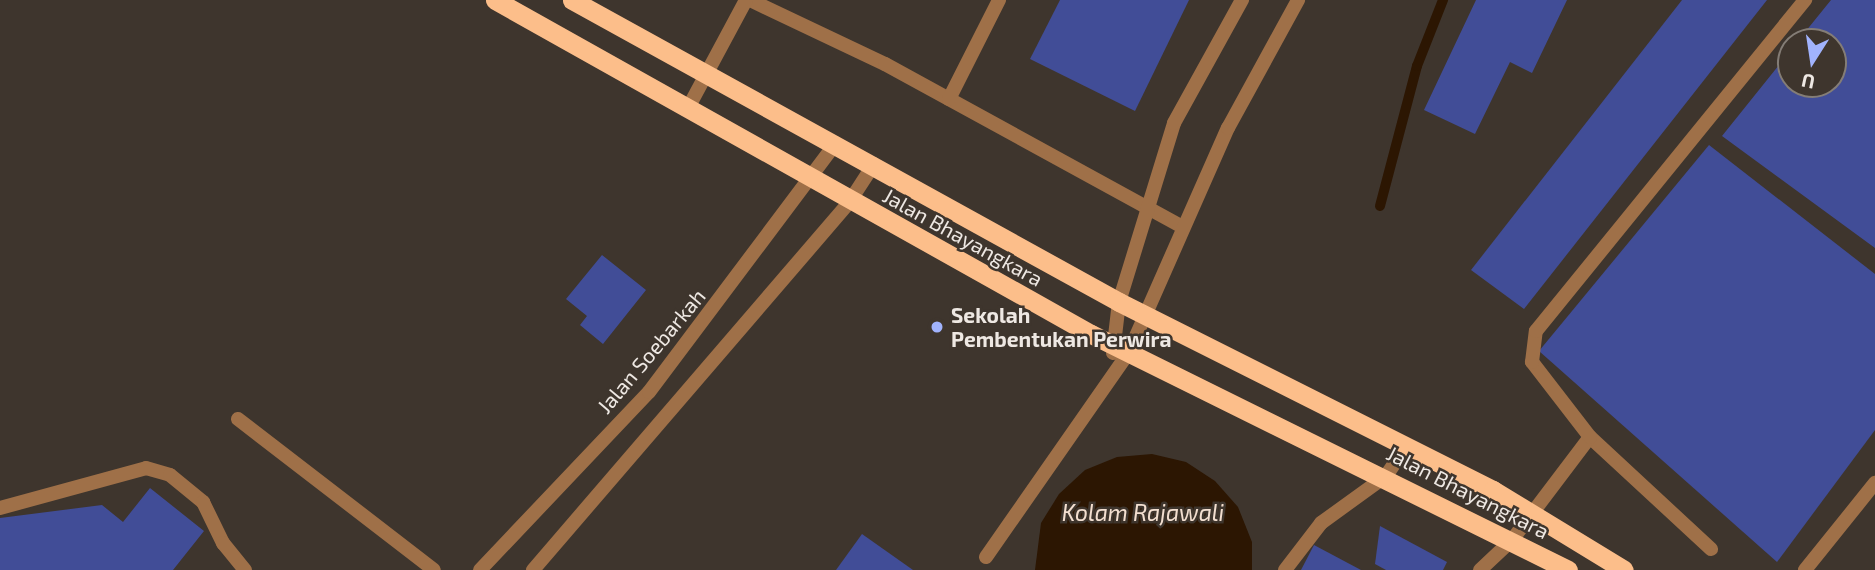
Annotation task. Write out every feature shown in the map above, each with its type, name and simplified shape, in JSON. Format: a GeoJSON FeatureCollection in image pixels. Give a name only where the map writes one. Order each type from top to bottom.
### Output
{"type":"FeatureCollection","features":[{"type":"Feature","properties":{"kind":"highway","name":"Jalan Bhayangkara"},"geometry":{"type":"LineString","coordinates":[[495,0],[811,180],[1121,348],[1386,476],[1568,570]]}},
{"type":"Feature","properties":{"kind":"highway","name":"Jalan Bhayangkara"},"geometry":{"type":"LineString","coordinates":[[572,0],[836,143],[1119,302],[1406,446],[1531,513],[1624,570]]}},
{"type":"Feature","properties":{"kind":"street"},"geometry":{"type":"LineString","coordinates":[[687,110],[748,0],[949,99],[1181,226]]}},
{"type":"Feature","properties":{"kind":"street"},"geometry":{"type":"LineString","coordinates":[[949,99],[999,0]]}},
{"type":"Feature","properties":{"kind":"street"},"geometry":{"type":"LineString","coordinates":[[1121,348],[1119,302],[1174,123],[1242,0]]}},
{"type":"Feature","properties":{"kind":"street"},"geometry":{"type":"LineString","coordinates":[[986,557],[1110,375],[1121,348],[1144,314],[1181,226],[1298,0]]}},
{"type":"Feature","properties":{"kind":"street"},"geometry":{"type":"LineString","coordinates":[[1711,549],[1590,437],[1532,362],[1536,331],[1805,0]]}},
{"type":"Feature","properties":{"kind":"street","name":"Jalan Soebarkah"},"geometry":{"type":"LineString","coordinates":[[480,570],[649,392],[811,180],[836,143]]}},
{"type":"Feature","properties":{"kind":"street"},"geometry":{"type":"LineString","coordinates":[[533,570],[850,201],[874,164]]}},
{"type":"Feature","properties":{"kind":"street"},"geometry":{"type":"LineString","coordinates":[[238,419],[434,570]]}},
{"type":"Feature","properties":{"kind":"street"},"geometry":{"type":"LineString","coordinates":[[1480,570],[1512,540],[1590,437]]}},
{"type":"Feature","properties":{"kind":"street"},"geometry":{"type":"LineString","coordinates":[[1285,570],[1321,523],[1386,476],[1406,446]]}},
{"type":"Feature","properties":{"kind":"street"},"geometry":{"type":"LineString","coordinates":[[0,508],[146,468],[170,475],[202,502],[223,543],[245,570]]}},
{"type":"Feature","properties":{"kind":"street"},"geometry":{"type":"LineString","coordinates":[[1805,570],[1875,483]]}},
{"type":"Feature","properties":{"kind":"water","name":"Kolam Rajawali"},"geometry":{"type":"Polygon","coordinates":[[[1152,454],[1186,462],[1215,481],[1238,507],[1252,542],[1252,570],[1035,570],[1041,523],[1059,494],[1085,470],[1117,457],[1152,454]]]}},
{"type":"Feature","properties":{"kind":"building"},"geometry":{"type":"Polygon","coordinates":[[[1060,0],[1189,0],[1135,111],[1030,59],[1060,0]]]}},
{"type":"Feature","properties":{"kind":"building"},"geometry":{"type":"Polygon","coordinates":[[[1476,0],[1567,0],[1532,73],[1510,62],[1475,134],[1424,110],[1476,0]]]}},
{"type":"Feature","properties":{"kind":"building"},"geometry":{"type":"Polygon","coordinates":[[[1682,0],[1767,0],[1524,309],[1471,270],[1682,0]]]}},
{"type":"Feature","properties":{"kind":"building"},"geometry":{"type":"Polygon","coordinates":[[[1831,0],[1875,0],[1875,248],[1722,136],[1777,67],[1777,98],[1847,98],[1847,28],[1808,28],[1831,0]]]}},
{"type":"Feature","properties":{"kind":"building"},"geometry":{"type":"Polygon","coordinates":[[[1709,145],[1875,274],[1875,430],[1777,562],[1539,351],[1709,145]]]}},
{"type":"Feature","properties":{"kind":"building"},"geometry":{"type":"Polygon","coordinates":[[[602,255],[646,290],[603,344],[580,325],[587,316],[566,299],[602,255]]]}},
{"type":"Feature","properties":{"kind":"building"},"geometry":{"type":"Polygon","coordinates":[[[150,488],[204,531],[173,570],[0,570],[0,518],[102,505],[123,522],[150,488]]]}},
{"type":"Feature","properties":{"kind":"building"},"geometry":{"type":"Polygon","coordinates":[[[1380,526],[1447,562],[1443,570],[1386,570],[1375,564],[1380,526]]]}},
{"type":"Feature","properties":{"kind":"building"},"geometry":{"type":"Polygon","coordinates":[[[862,534],[913,570],[836,570],[862,534]]]}},
{"type":"Feature","properties":{"kind":"building"},"geometry":{"type":"Polygon","coordinates":[[[1314,545],[1361,570],[1301,570],[1314,545]]]}},
{"type":"Feature","properties":{"kind":"waterway"},"geometry":{"type":"LineString","coordinates":[[1380,206],[1417,66],[1443,0]]}},
{"type":"Feature","properties":{"kind":"place","name":"Sekolah Pembentukan Perwira"},"geometry":{"type":"Point","coordinates":[937,327]}}]}
